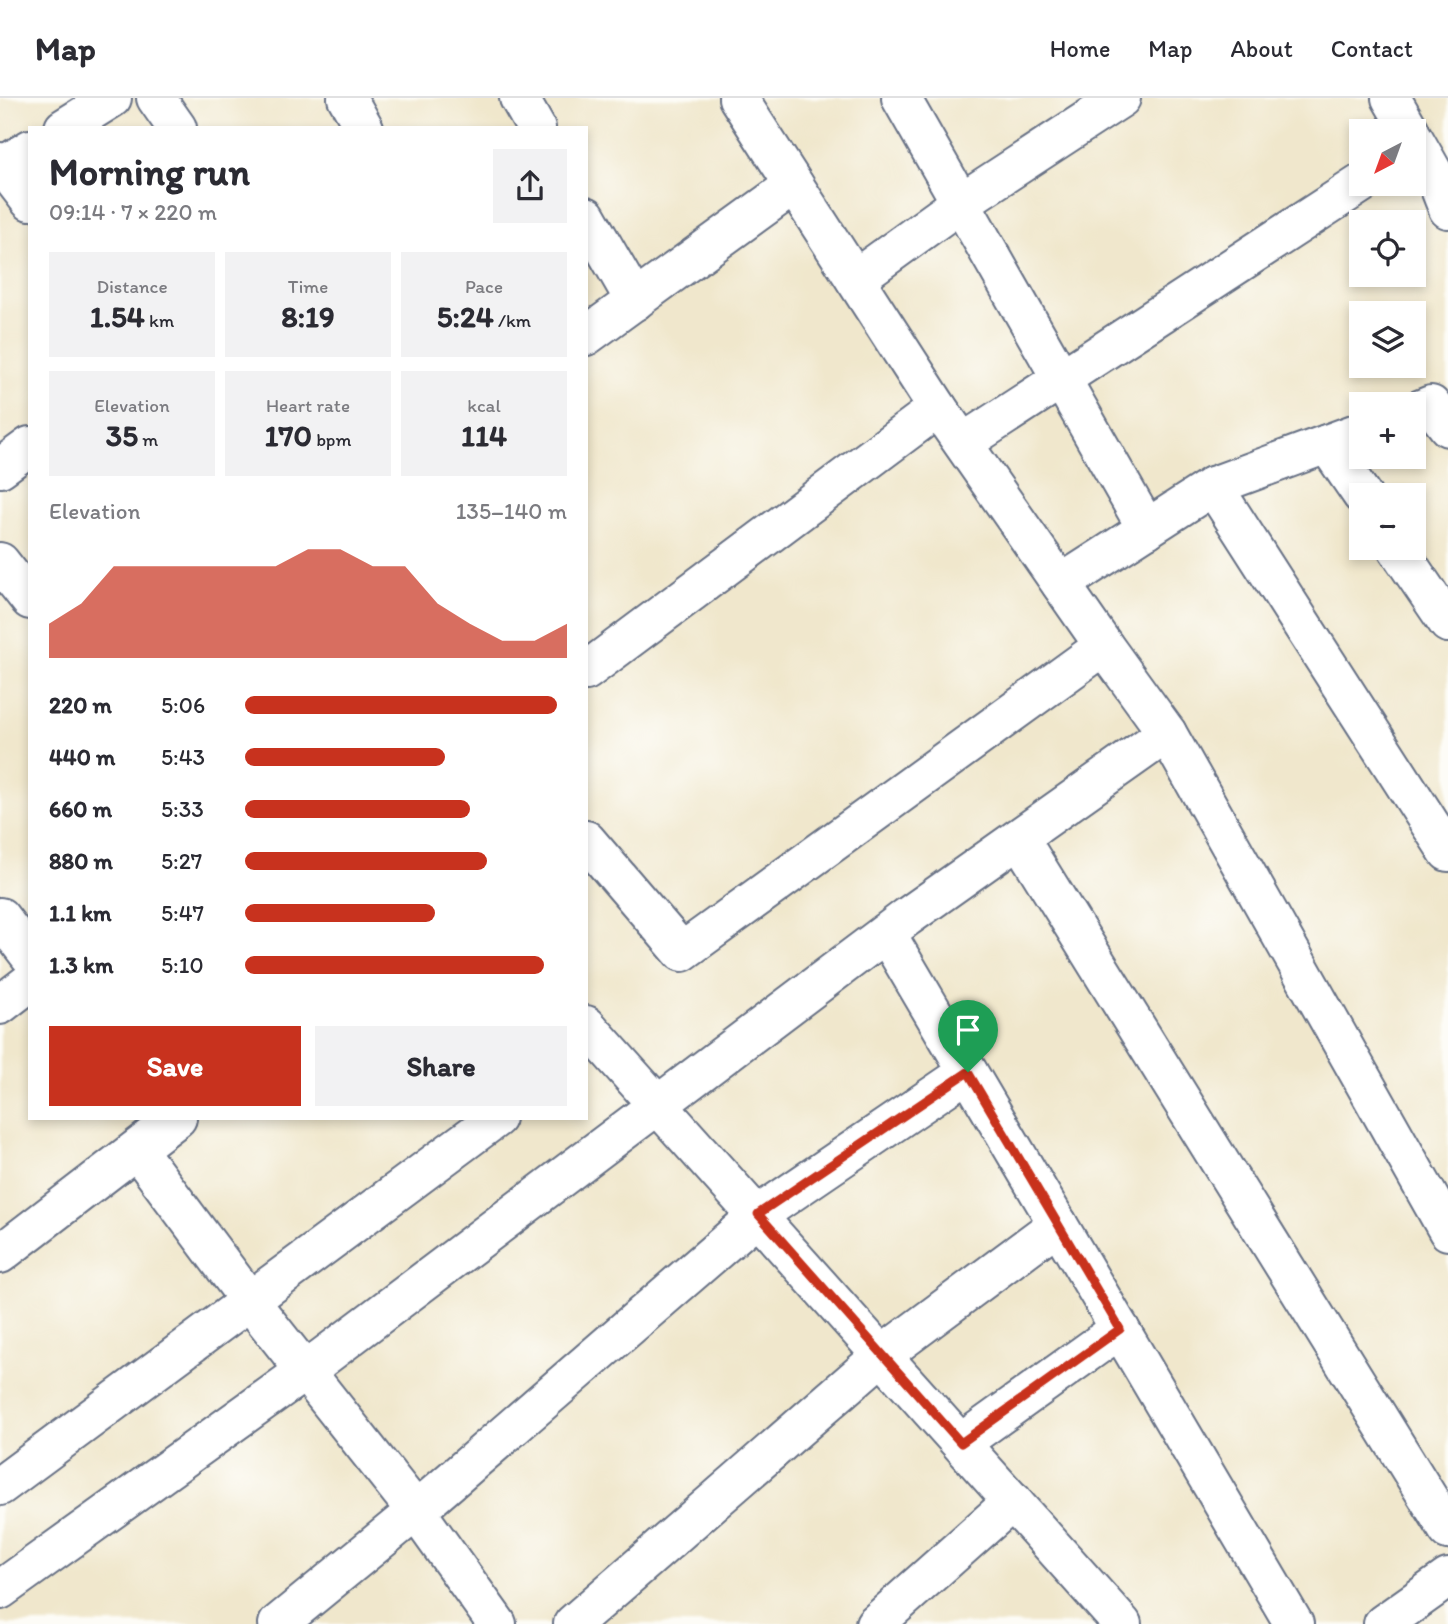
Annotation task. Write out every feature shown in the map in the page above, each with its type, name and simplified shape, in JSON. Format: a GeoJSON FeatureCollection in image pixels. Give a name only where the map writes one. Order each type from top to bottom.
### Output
{"type":"FeatureCollection","features":[{"type":"Feature","properties":{"kind":"street"},"geometry":{"type":"LineString","coordinates":[[67,126],[112,98]]}},
{"type":"Feature","properties":{"kind":"street"},"geometry":{"type":"LineString","coordinates":[[156,98],[176,126]]}},
{"type":"Feature","properties":{"kind":"street"},"geometry":{"type":"LineString","coordinates":[[347,98],[363,126]]}},
{"type":"Feature","properties":{"kind":"street"},"geometry":{"type":"LineString","coordinates":[[519,98],[535,126]]}},
{"type":"Feature","properties":{"kind":"street"},"geometry":{"type":"LineString","coordinates":[[738,98],[938,408],[1167,733],[1448,1231]]}},
{"type":"Feature","properties":{"kind":"street"},"geometry":{"type":"LineString","coordinates":[[901,98],[1147,529]]}},
{"type":"Feature","properties":{"kind":"street"},"geometry":{"type":"LineString","coordinates":[[855,279],[960,203],[1121,98]]}},
{"type":"Feature","properties":{"kind":"street"},"geometry":{"type":"LineString","coordinates":[[1391,98],[1427,160]]}},
{"type":"Feature","properties":{"kind":"street"},"geometry":{"type":"LineString","coordinates":[[11,159],[28,197]]}},
{"type":"Feature","properties":{"kind":"street"},"geometry":{"type":"LineString","coordinates":[[588,335],[794,185]]}},
{"type":"Feature","properties":{"kind":"street"},"geometry":{"type":"LineString","coordinates":[[963,443],[1349,191]]}},
{"type":"Feature","properties":{"kind":"street"},"geometry":{"type":"LineString","coordinates":[[588,219],[635,301]]}},
{"type":"Feature","properties":{"kind":"street"},"geometry":{"type":"LineString","coordinates":[[588,670],[938,408]]}},
{"type":"Feature","properties":{"kind":"street"},"geometry":{"type":"LineString","coordinates":[[1061,584],[1213,486],[1344,438],[1358,483]]}},
{"type":"Feature","properties":{"kind":"street"},"geometry":{"type":"LineString","coordinates":[[0,468],[28,447]]}},
{"type":"Feature","properties":{"kind":"street"},"geometry":{"type":"LineString","coordinates":[[1213,486],[1444,835]]}},
{"type":"Feature","properties":{"kind":"street"},"geometry":{"type":"LineString","coordinates":[[1405,560],[1448,623]]}},
{"type":"Feature","properties":{"kind":"street"},"geometry":{"type":"LineString","coordinates":[[0,562],[28,597]]}},
{"type":"Feature","properties":{"kind":"street"},"geometry":{"type":"LineString","coordinates":[[591,856],[681,952],[1104,646]]}},
{"type":"Feature","properties":{"kind":"street"},"geometry":{"type":"LineString","coordinates":[[0,1590],[305,1371],[886,933],[1167,733]]}},
{"type":"Feature","properties":{"kind":"street"},"geometry":{"type":"LineString","coordinates":[[1019,838],[1448,1530]]}},
{"type":"Feature","properties":{"kind":"street"},"geometry":{"type":"LineString","coordinates":[[0,918],[28,953]]}},
{"type":"Feature","properties":{"kind":"street"},"geometry":{"type":"LineString","coordinates":[[886,933],[1294,1624]]}},
{"type":"Feature","properties":{"kind":"street"},"geometry":{"type":"LineString","coordinates":[[0,1005],[28,984]]}},
{"type":"Feature","properties":{"kind":"street"},"geometry":{"type":"LineString","coordinates":[[590,1035],[659,1105],[758,1214],[1122,1624]]}},
{"type":"Feature","properties":{"kind":"street"},"geometry":{"type":"LineString","coordinates":[[278,1624],[416,1511],[758,1214],[968,1072]]}},
{"type":"Feature","properties":{"kind":"street"},"geometry":{"type":"LineString","coordinates":[[0,1254],[174,1120]]}},
{"type":"Feature","properties":{"kind":"street"},"geometry":{"type":"LineString","coordinates":[[0,1486],[493,1120]]}},
{"type":"Feature","properties":{"kind":"street"},"geometry":{"type":"LineString","coordinates":[[137,1150],[249,1300],[416,1511],[497,1624]]}},
{"type":"Feature","properties":{"kind":"street"},"geometry":{"type":"LineString","coordinates":[[573,1624],[882,1355],[1058,1224]]}},
{"type":"Feature","properties":{"kind":"street"},"geometry":{"type":"LineString","coordinates":[[961,1443],[1120,1329]]}},
{"type":"Feature","properties":{"kind":"street"},"geometry":{"type":"LineString","coordinates":[[875,1624],[1013,1502]]}},
{"type":"Feature","properties":{"kind":"street"},"geometry":{"type":"LineString","coordinates":[[1382,1624],[1448,1578]]}},
{"type":"Feature","properties":{"kind":"route"},"geometry":{"type":"LineString","coordinates":[[968,1072],[1120,1329],[961,1443],[758,1214],[968,1072]]}}]}
